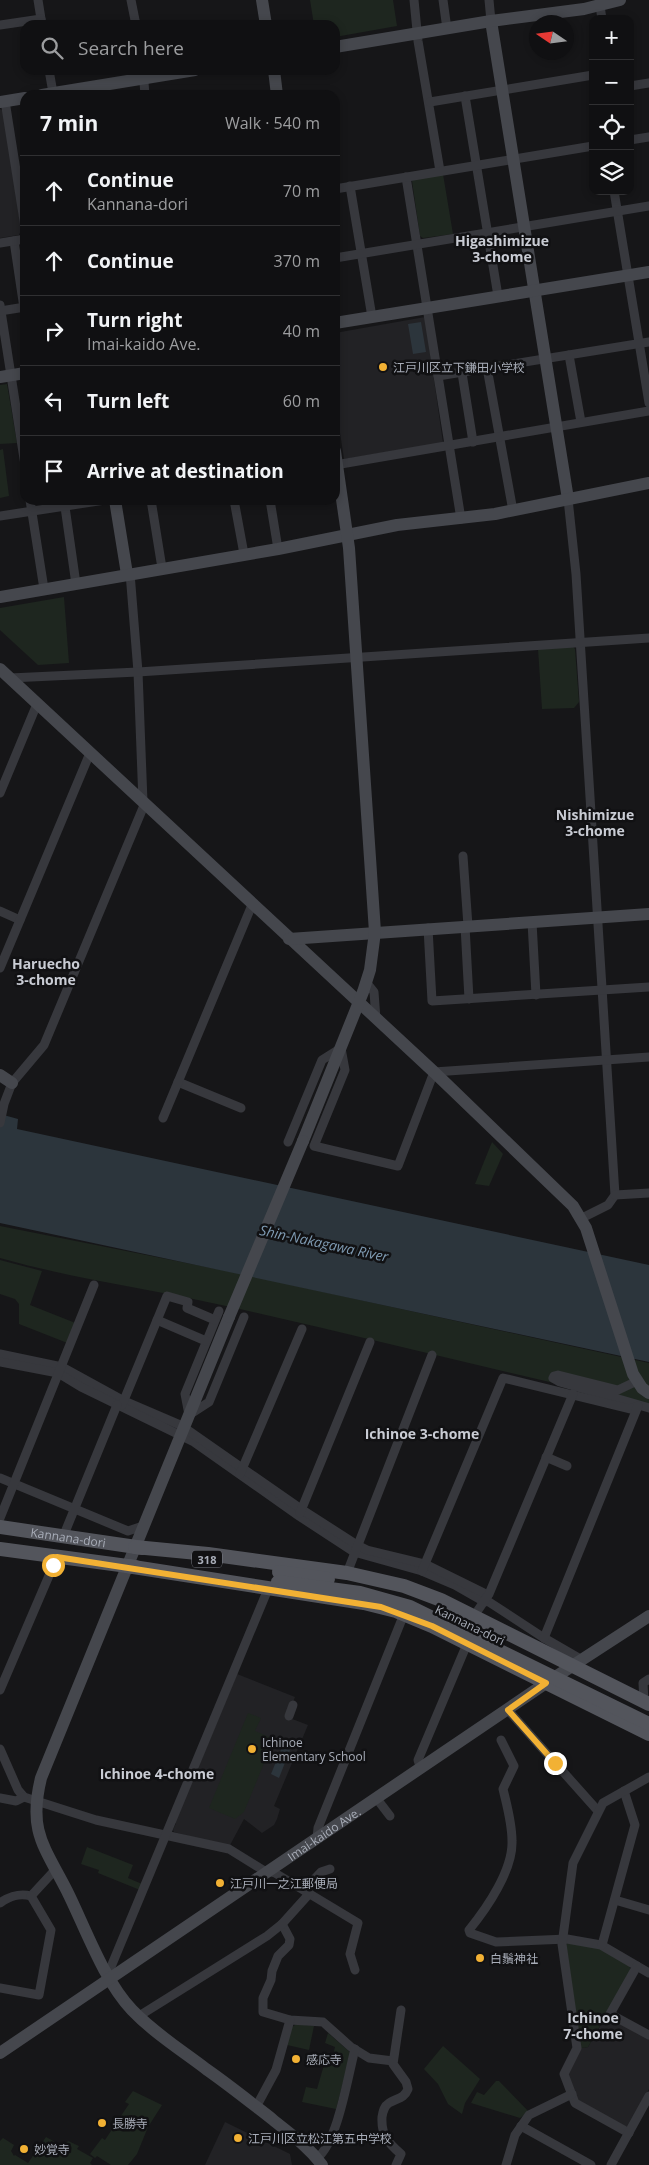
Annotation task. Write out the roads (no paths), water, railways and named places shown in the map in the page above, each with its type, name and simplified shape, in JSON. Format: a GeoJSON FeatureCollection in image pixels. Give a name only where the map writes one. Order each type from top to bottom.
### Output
{"type":"FeatureCollection","features":[{"type":"Feature","properties":{"kind":"main road","name":"Kannana-dori"},"geometry":{"type":"LineString","coordinates":[[0,1527],[135,1547]]}},
{"type":"Feature","properties":{"kind":"main road"},"geometry":{"type":"LineString","coordinates":[[135,1547],[208,1554],[347,1573],[404,1586],[578,1663],[647,1707]]}},
{"type":"Feature","properties":{"kind":"main road","name":"318"},"geometry":{"type":"LineString","coordinates":[[135,1547],[275,1581]]}},
{"type":"Feature","properties":{"kind":"main road","name":"Kannana-dori"},"geometry":{"type":"LineString","coordinates":[[0,1549],[127,1566]]}},
{"type":"Feature","properties":{"kind":"main road","name":"318"},"geometry":{"type":"LineString","coordinates":[[127,1566],[275,1581]]}},
{"type":"Feature","properties":{"kind":"main road","name":"Kannana-dori"},"geometry":{"type":"LineString","coordinates":[[275,1581],[362,1584],[412,1598],[448,1613],[647,1707]]}},
{"type":"Feature","properties":{"kind":"main road","name":"Kannana-dori"},"geometry":{"type":"LineString","coordinates":[[275,1581],[360,1593],[410,1606],[649,1724]]}},
{"type":"Feature","properties":{"kind":"main road"},"geometry":{"type":"LineString","coordinates":[[275,1581],[404,1614],[649,1734]]}},
{"type":"Feature","properties":{"kind":"street"},"geometry":{"type":"LineString","coordinates":[[38,0],[41,20]]}},
{"type":"Feature","properties":{"kind":"street"},"geometry":{"type":"LineString","coordinates":[[131,0],[135,20]]}},
{"type":"Feature","properties":{"kind":"street"},"geometry":{"type":"LineString","coordinates":[[262,0],[265,20]]}},
{"type":"Feature","properties":{"kind":"street"},"geometry":{"type":"LineString","coordinates":[[414,0],[419,33],[418,41],[430,102],[440,171]]}},
{"type":"Feature","properties":{"kind":"street"},"geometry":{"type":"LineString","coordinates":[[443,0],[447,29]]}},
{"type":"Feature","properties":{"kind":"street"},"geometry":{"type":"LineString","coordinates":[[489,0],[557,426],[568,499],[576,574],[615,1196],[608,1205],[584,1223]]}},
{"type":"Feature","properties":{"kind":"street"},"geometry":{"type":"LineString","coordinates":[[340,46],[584,5],[600,6],[620,0]]}},
{"type":"Feature","properties":{"kind":"street"},"geometry":{"type":"LineString","coordinates":[[600,6],[601,15]]}},
{"type":"Feature","properties":{"kind":"street"},"geometry":{"type":"LineString","coordinates":[[0,25],[20,24]]}},
{"type":"Feature","properties":{"kind":"street"},"geometry":{"type":"LineString","coordinates":[[49,75],[50,90]]}},
{"type":"Feature","properties":{"kind":"street"},"geometry":{"type":"LineString","coordinates":[[69,90],[139,75]]}},
{"type":"Feature","properties":{"kind":"street"},"geometry":{"type":"LineString","coordinates":[[144,75],[145,90]]}},
{"type":"Feature","properties":{"kind":"street"},"geometry":{"type":"LineString","coordinates":[[275,75],[276,90]]}},
{"type":"Feature","properties":{"kind":"street"},"geometry":{"type":"LineString","coordinates":[[430,102],[589,76]]}},
{"type":"Feature","properties":{"kind":"street"},"geometry":{"type":"LineString","coordinates":[[634,85],[649,83]]}},
{"type":"Feature","properties":{"kind":"street"},"geometry":{"type":"LineString","coordinates":[[465,96],[498,296]]}},
{"type":"Feature","properties":{"kind":"street"},"geometry":{"type":"LineString","coordinates":[[20,99],[3,102],[20,168]]}},
{"type":"Feature","properties":{"kind":"street"},"geometry":{"type":"LineString","coordinates":[[634,139],[649,137]]}},
{"type":"Feature","properties":{"kind":"street"},"geometry":{"type":"LineString","coordinates":[[340,188],[589,147]]}},
{"type":"Feature","properties":{"kind":"street"},"geometry":{"type":"LineString","coordinates":[[406,177],[461,519]]}},
{"type":"Feature","properties":{"kind":"street"},"geometry":{"type":"LineString","coordinates":[[350,186],[372,317]]}},
{"type":"Feature","properties":{"kind":"street"},"geometry":{"type":"LineString","coordinates":[[615,195],[649,403]]}},
{"type":"Feature","properties":{"kind":"street"},"geometry":{"type":"LineString","coordinates":[[340,257],[649,206]]}},
{"type":"Feature","properties":{"kind":"street"},"geometry":{"type":"LineString","coordinates":[[0,243],[20,240]]}},
{"type":"Feature","properties":{"kind":"street"},"geometry":{"type":"LineString","coordinates":[[14,241],[20,281]]}},
{"type":"Feature","properties":{"kind":"street"},"geometry":{"type":"LineString","coordinates":[[340,322],[649,272]]}},
{"type":"Feature","properties":{"kind":"street"},"geometry":{"type":"LineString","coordinates":[[20,308],[0,309],[6,376],[20,432]]}},
{"type":"Feature","properties":{"kind":"street"},"geometry":{"type":"LineString","coordinates":[[438,376],[649,342]]}},
{"type":"Feature","properties":{"kind":"street"},"geometry":{"type":"LineString","coordinates":[[569,355],[580,422]]}},
{"type":"Feature","properties":{"kind":"street"},"geometry":{"type":"LineString","coordinates":[[487,368],[513,511]]}},
{"type":"Feature","properties":{"kind":"street"},"geometry":{"type":"LineString","coordinates":[[462,372],[473,442]]}},
{"type":"Feature","properties":{"kind":"street"},"geometry":{"type":"LineString","coordinates":[[6,376],[20,374]]}},
{"type":"Feature","properties":{"kind":"street"},"geometry":{"type":"LineString","coordinates":[[340,464],[649,411]]}},
{"type":"Feature","properties":{"kind":"street"},"geometry":{"type":"LineString","coordinates":[[0,597],[397,525],[461,519],[513,511],[649,483]]}},
{"type":"Feature","properties":{"kind":"street"},"geometry":{"type":"LineString","coordinates":[[29,1800],[40,1778],[183,1430],[224,1314],[309,1143],[370,970],[375,932],[348,535],[340,488]]}},
{"type":"Feature","properties":{"kind":"street"},"geometry":{"type":"LineString","coordinates":[[31,505],[44,589]]}},
{"type":"Feature","properties":{"kind":"street"},"geometry":{"type":"LineString","coordinates":[[0,516],[32,512],[57,505]]}},
{"type":"Feature","properties":{"kind":"street"},"geometry":{"type":"LineString","coordinates":[[64,505],[76,584]]}},
{"type":"Feature","properties":{"kind":"street"},"geometry":{"type":"LineString","coordinates":[[0,1123],[4,1104],[12,1084],[44,1045],[144,803],[138,672],[128,573],[116,505]]}},
{"type":"Feature","properties":{"kind":"street"},"geometry":{"type":"LineString","coordinates":[[152,505],[162,568]]}},
{"type":"Feature","properties":{"kind":"street"},"geometry":{"type":"LineString","coordinates":[[235,505],[244,554]]}},
{"type":"Feature","properties":{"kind":"street"},"geometry":{"type":"LineString","coordinates":[[271,505],[278,548]]}},
{"type":"Feature","properties":{"kind":"street"},"geometry":{"type":"LineString","coordinates":[[10,678],[138,672],[649,638]]}},
{"type":"Feature","properties":{"kind":"street"},"geometry":{"type":"LineString","coordinates":[[0,669],[434,1072],[566,1198],[584,1223],[635,1378],[649,1393]]}},
{"type":"Feature","properties":{"kind":"street"},"geometry":{"type":"LineString","coordinates":[[0,793],[37,704]]}},
{"type":"Feature","properties":{"kind":"street"},"geometry":{"type":"LineString","coordinates":[[0,968],[90,754]]}},
{"type":"Feature","properties":{"kind":"street"},"geometry":{"type":"LineString","coordinates":[[463,856],[469,999]]}},
{"type":"Feature","properties":{"kind":"street"},"geometry":{"type":"LineString","coordinates":[[163,1118],[252,904]]}},
{"type":"Feature","properties":{"kind":"street"},"geometry":{"type":"LineString","coordinates":[[0,911],[20,920]]}},
{"type":"Feature","properties":{"kind":"street"},"geometry":{"type":"LineString","coordinates":[[289,939],[649,914]]}},
{"type":"Feature","properties":{"kind":"street"},"geometry":{"type":"LineString","coordinates":[[532,922],[536,995]]}},
{"type":"Feature","properties":{"kind":"street"},"geometry":{"type":"LineString","coordinates":[[428,928],[432,1001],[649,987]]}},
{"type":"Feature","properties":{"kind":"street"},"geometry":{"type":"LineString","coordinates":[[366,982],[374,992],[376,1018]]}},
{"type":"Feature","properties":{"kind":"street"},"geometry":{"type":"LineString","coordinates":[[288,1142],[322,1060],[341,1048]]}},
{"type":"Feature","properties":{"kind":"street"},"geometry":{"type":"LineString","coordinates":[[434,1072],[649,1057]]}},
{"type":"Feature","properties":{"kind":"street"},"geometry":{"type":"LineString","coordinates":[[309,1143],[398,1166],[434,1072]]}},
{"type":"Feature","properties":{"kind":"street"},"geometry":{"type":"LineString","coordinates":[[0,1075],[12,1084]]}},
{"type":"Feature","properties":{"kind":"street"},"geometry":{"type":"LineString","coordinates":[[178,1082],[241,1108]]}},
{"type":"Feature","properties":{"kind":"street"},"geometry":{"type":"LineString","coordinates":[[615,1196],[649,1193]]}},
{"type":"Feature","properties":{"kind":"street"},"geometry":{"type":"LineString","coordinates":[[0,1518],[4,1494],[13,1484],[94,1285]]}},
{"type":"Feature","properties":{"kind":"street"},"geometry":{"type":"LineString","coordinates":[[64,1537],[74,1509],[167,1296],[188,1302],[187,1308],[215,1320]]}},
{"type":"Feature","properties":{"kind":"street"},"geometry":{"type":"LineString","coordinates":[[189,1415],[185,1394],[215,1320],[224,1314]]}},
{"type":"Feature","properties":{"kind":"street"},"geometry":{"type":"LineString","coordinates":[[189,1415],[210,1402],[244,1317]]}},
{"type":"Feature","properties":{"kind":"street"},"geometry":{"type":"LineString","coordinates":[[157,1320],[206,1341]]}},
{"type":"Feature","properties":{"kind":"street"},"geometry":{"type":"LineString","coordinates":[[241,1472],[302,1329]]}},
{"type":"Feature","properties":{"kind":"street"},"geometry":{"type":"LineString","coordinates":[[300,1513],[370,1342]]}},
{"type":"Feature","properties":{"kind":"street"},"geometry":{"type":"LineString","coordinates":[[0,1354],[60,1370],[81,1388],[183,1430],[300,1513],[355,1548],[424,1568],[455,1585],[486,1598],[489,1602],[578,1663]]}},
{"type":"Feature","properties":{"kind":"street"},"geometry":{"type":"LineString","coordinates":[[347,1573],[355,1548],[432,1356]]}},
{"type":"Feature","properties":{"kind":"street"},"geometry":{"type":"LineString","coordinates":[[0,1362],[60,1370]]}},
{"type":"Feature","properties":{"kind":"street"},"geometry":{"type":"LineString","coordinates":[[635,1378],[618,1390],[558,1375],[553,1378],[560,1382],[649,1408]]}},
{"type":"Feature","properties":{"kind":"street"},"geometry":{"type":"LineString","coordinates":[[424,1568],[503,1378],[630,1409],[638,1406]]}},
{"type":"Feature","properties":{"kind":"street"},"geometry":{"type":"LineString","coordinates":[[474,1616],[486,1598],[573,1394]]}},
{"type":"Feature","properties":{"kind":"street"},"geometry":{"type":"LineString","coordinates":[[544,1638],[638,1406]]}},
{"type":"Feature","properties":{"kind":"street"},"geometry":{"type":"LineString","coordinates":[[546,1457],[567,1466]]}},
{"type":"Feature","properties":{"kind":"street"},"geometry":{"type":"LineString","coordinates":[[0,1478],[128,1531],[143,1526]]}},
{"type":"Feature","properties":{"kind":"street"},"geometry":{"type":"LineString","coordinates":[[0,1690],[57,1557]]}},
{"type":"Feature","properties":{"kind":"street"},"geometry":{"type":"LineString","coordinates":[[109,1976],[166,1834],[275,1581]]}},
{"type":"Feature","properties":{"kind":"street"},"geometry":{"type":"LineString","coordinates":[[317,1838],[321,1820],[404,1614]]}},
{"type":"Feature","properties":{"kind":"street","name":"Imai-kaido Ave."},"geometry":{"type":"LineString","coordinates":[[0,2053],[109,1976],[269,1872],[546,1683],[649,1616]]}},
{"type":"Feature","properties":{"kind":"street"},"geometry":{"type":"LineString","coordinates":[[421,1768],[418,1760],[467,1644]]}},
{"type":"Feature","properties":{"kind":"street"},"geometry":{"type":"LineString","coordinates":[[647,1707],[643,1683],[649,1679]]}},
{"type":"Feature","properties":{"kind":"street"},"geometry":{"type":"LineString","coordinates":[[289,1716],[293,1706]]}},
{"type":"Feature","properties":{"kind":"street"},"geometry":{"type":"LineString","coordinates":[[508,1710],[598,1812]]}},
{"type":"Feature","properties":{"kind":"street"},"geometry":{"type":"LineString","coordinates":[[501,1740],[514,1766],[503,1789],[510,1814],[512,1840],[510,1862],[492,1897],[469,1930],[470,1933],[496,1942],[562,1940],[602,1946],[649,1973]]}},
{"type":"Feature","properties":{"kind":"street"},"geometry":{"type":"LineString","coordinates":[[0,1749],[18,1790],[29,1800],[38,1834],[55,1870],[109,1976],[125,2001],[139,2016],[310,2149],[319,2161]]}},
{"type":"Feature","properties":{"kind":"street"},"geometry":{"type":"LineString","coordinates":[[629,2133],[575,2103],[564,2074],[577,2048],[562,1940],[573,1863],[598,1812],[603,1803],[649,1777]]}},
{"type":"Feature","properties":{"kind":"street"},"geometry":{"type":"LineString","coordinates":[[602,1946],[635,1825],[624,1791]]}},
{"type":"Feature","properties":{"kind":"street"},"geometry":{"type":"LineString","coordinates":[[0,1798],[16,1801],[29,1800],[96,1820],[229,1849],[263,1870],[307,1892],[358,1923],[350,1954],[355,1970]]}},
{"type":"Feature","properties":{"kind":"street"},"geometry":{"type":"LineString","coordinates":[[377,1798],[390,1816]]}},
{"type":"Feature","properties":{"kind":"street"},"geometry":{"type":"LineString","coordinates":[[139,2016],[253,1945],[282,1924],[321,1872],[330,1869]]}},
{"type":"Feature","properties":{"kind":"street"},"geometry":{"type":"LineString","coordinates":[[31,1896],[55,1870]]}},
{"type":"Feature","properties":{"kind":"street"},"geometry":{"type":"LineString","coordinates":[[0,1903],[8,1898],[22,1894],[31,1896],[50,1930],[39,1995],[0,1988]]}},
{"type":"Feature","properties":{"kind":"street"},"geometry":{"type":"LineString","coordinates":[[615,1900],[649,1910]]}},
{"type":"Feature","properties":{"kind":"street"},"geometry":{"type":"LineString","coordinates":[[282,1924],[290,1939],[290,1944],[278,1956],[272,1971],[271,1980],[263,1998],[263,2012],[290,2020],[323,2022],[369,2058],[393,2060]]}},
{"type":"Feature","properties":{"kind":"street"},"geometry":{"type":"LineString","coordinates":[[637,1966],[610,2014],[649,2035]]}},
{"type":"Feature","properties":{"kind":"street"},"geometry":{"type":"LineString","coordinates":[[396,2165],[401,2154],[389,2144],[384,2136],[382,2114],[388,2104],[405,2096],[408,2089],[406,2082],[394,2067],[393,2060],[401,2010]]}},
{"type":"Feature","properties":{"kind":"street"},"geometry":{"type":"LineString","coordinates":[[256,2107],[276,2070],[290,2020]]}},
{"type":"Feature","properties":{"kind":"street"},"geometry":{"type":"LineString","coordinates":[[319,2161],[332,2134],[355,2048]]}},
{"type":"Feature","properties":{"kind":"street"},"geometry":{"type":"LineString","coordinates":[[506,2165],[515,2135],[529,2115],[572,2094]]}},
{"type":"Feature","properties":{"kind":"street"},"geometry":{"type":"LineString","coordinates":[[611,2165],[629,2133],[645,2111],[649,2096]]}},
{"type":"Feature","properties":{"kind":"street"},"geometry":{"type":"LineString","coordinates":[[521,2126],[591,2165]]}},
{"type":"Feature","properties":{"kind":"water"},"geometry":{"type":"Polygon","coordinates":[[[421,322],[426,352],[413,354],[408,324],[421,322]]]}},
{"type":"Feature","properties":{"kind":"water","name":"Shin-Nakagawa River"},"geometry":{"type":"Polygon","coordinates":[[[0,1114],[18,1119],[17,1129],[649,1265],[649,1362],[0,1223],[0,1114]]]}},
{"type":"Feature","properties":{"kind":"water"},"geometry":{"type":"Polygon","coordinates":[[[282,1747],[290,1750],[279,1778],[271,1774],[282,1747]]]}},
{"type":"Feature","properties":{"kind":"place","name":"江戸川区立下鎌田小学校"},"geometry":{"type":"Point","coordinates":[383,367]}},
{"type":"Feature","properties":{"kind":"place","name":"Ichinoe Elementary School"},"geometry":{"type":"Point","coordinates":[252,1749]}},
{"type":"Feature","properties":{"kind":"place","name":"江戸川一之江郵便局"},"geometry":{"type":"Point","coordinates":[220,1883]}},
{"type":"Feature","properties":{"kind":"place","name":"白鬚神社"},"geometry":{"type":"Point","coordinates":[480,1958]}},
{"type":"Feature","properties":{"kind":"place","name":"感応寺"},"geometry":{"type":"Point","coordinates":[296,2059]}},
{"type":"Feature","properties":{"kind":"place","name":"長勝寺"},"geometry":{"type":"Point","coordinates":[102,2123]}},
{"type":"Feature","properties":{"kind":"place","name":"江戸川区立松江第五中学校"},"geometry":{"type":"Point","coordinates":[238,2138]}},
{"type":"Feature","properties":{"kind":"place","name":"妙覚寺"},"geometry":{"type":"Point","coordinates":[24,2149]}},
{"type":"Feature","properties":{"kind":"district","name":"Higashimizue 3-chome"},"geometry":{"type":"Point","coordinates":[502,248]}},
{"type":"Feature","properties":{"kind":"district","name":"Nishimizue 3-chome"},"geometry":{"type":"Point","coordinates":[595,822]}},
{"type":"Feature","properties":{"kind":"district","name":"Haruecho 3-chome"},"geometry":{"type":"Point","coordinates":[46,972]}},
{"type":"Feature","properties":{"kind":"district","name":"Ichinoe 3-chome"},"geometry":{"type":"Point","coordinates":[422,1433]}},
{"type":"Feature","properties":{"kind":"district","name":"Ichinoe 4-chome"},"geometry":{"type":"Point","coordinates":[157,1773]}},
{"type":"Feature","properties":{"kind":"district","name":"Ichinoe 7-chome"},"geometry":{"type":"Point","coordinates":[593,2025]}}]}
